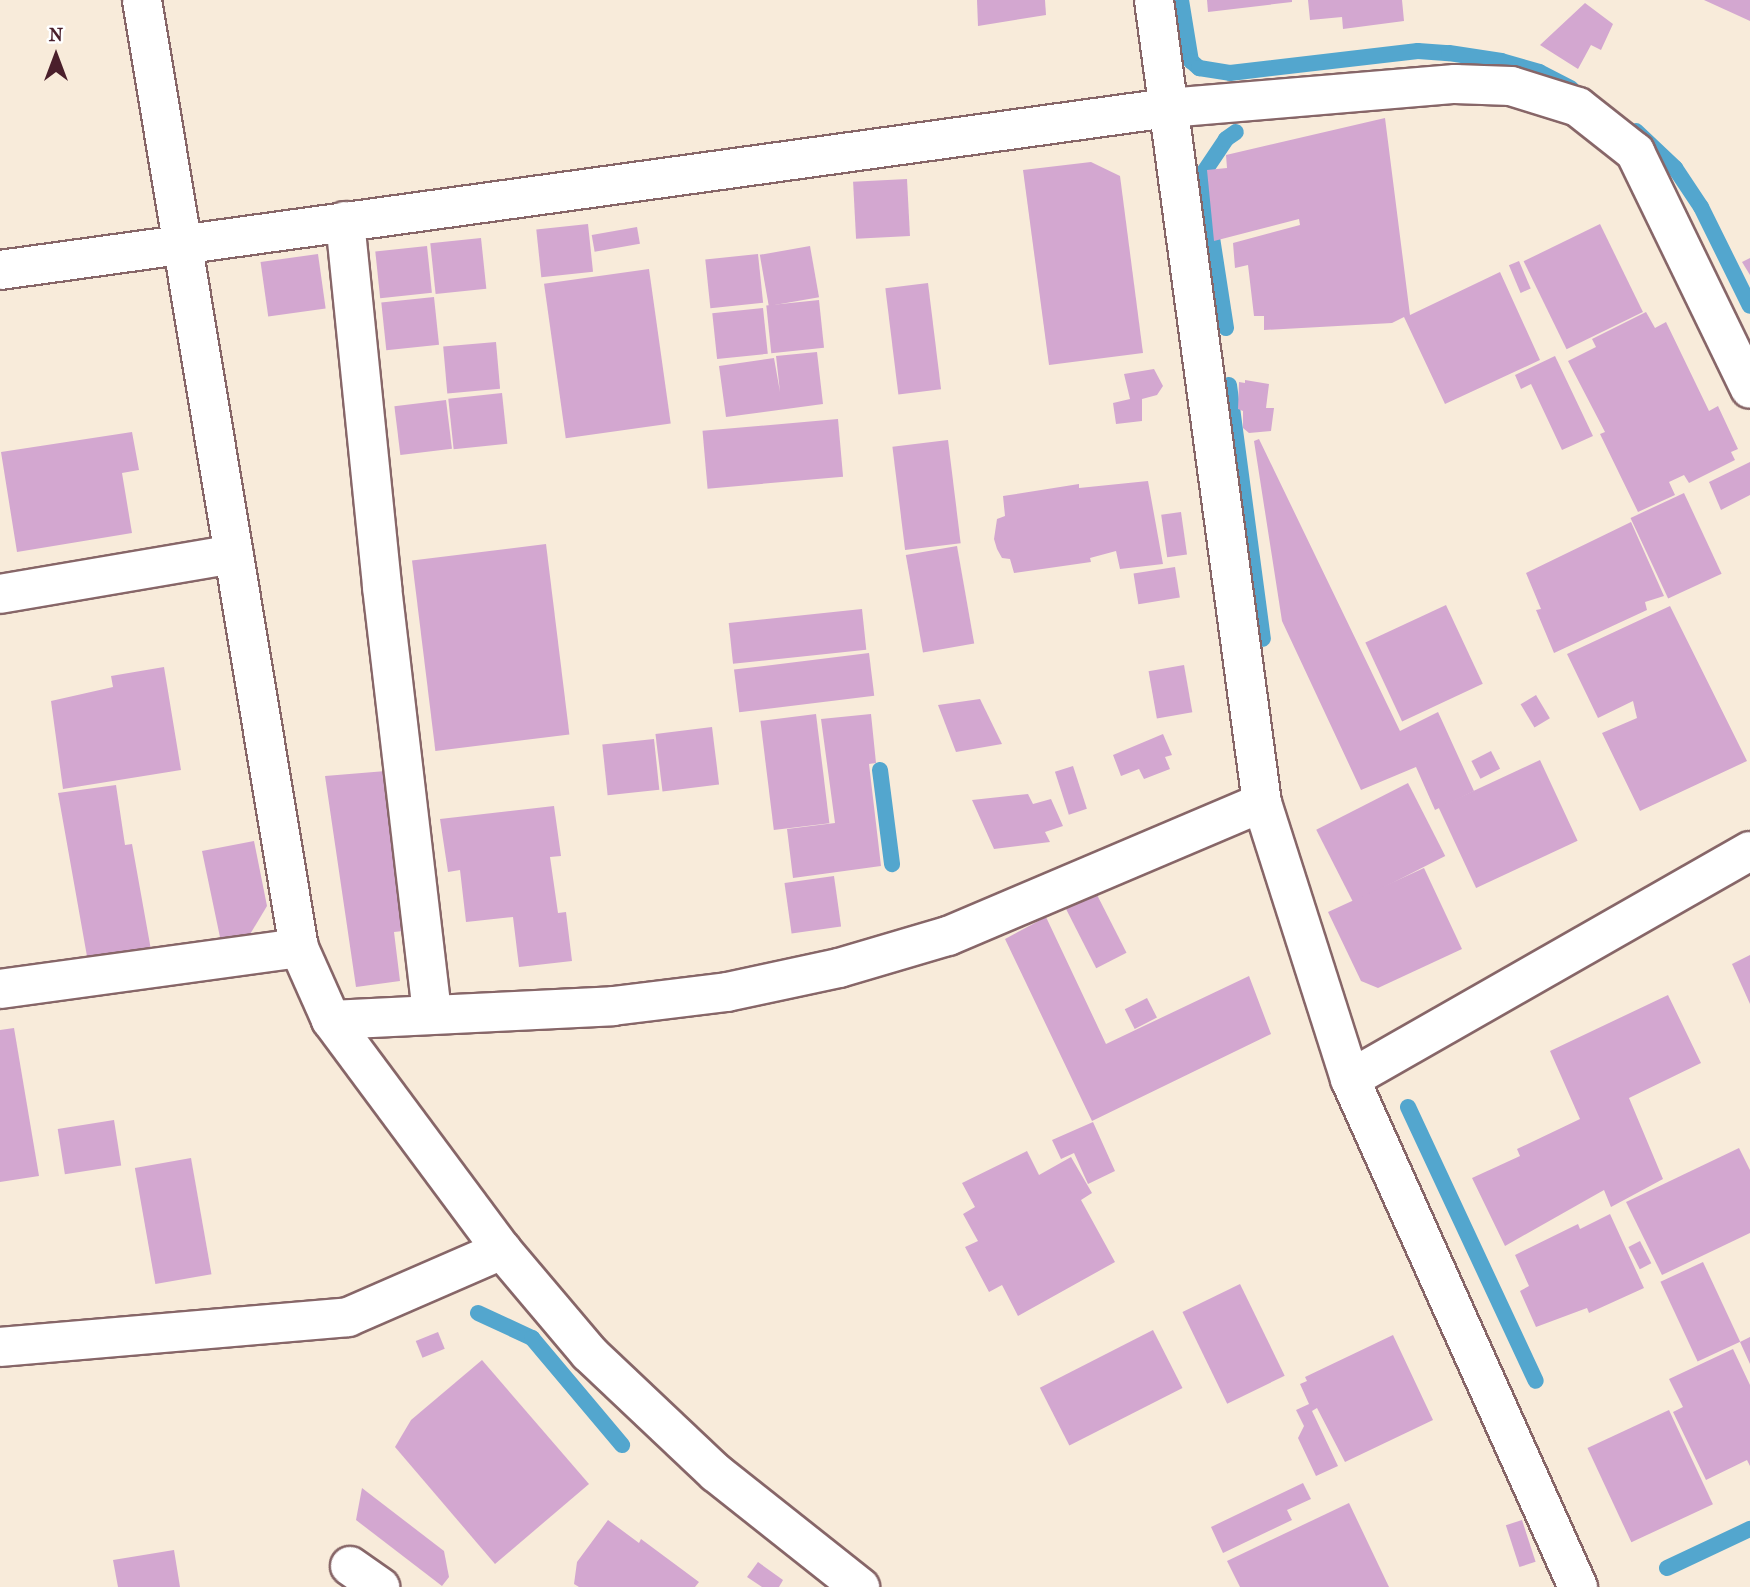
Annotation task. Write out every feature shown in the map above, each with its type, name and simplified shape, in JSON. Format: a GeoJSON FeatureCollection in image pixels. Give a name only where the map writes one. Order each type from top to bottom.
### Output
{"type":"FeatureCollection","features":[{"type":"Feature","properties":{"kind":"street"},"geometry":{"type":"LineString","coordinates":[[142,0],[299,948],[331,1020],[502,1250],[589,1353],[696,1455],[860,1587]]}},
{"type":"Feature","properties":{"kind":"street"},"geometry":{"type":"LineString","coordinates":[[1154,0],[1262,803],[1350,1079],[1578,1587]]}},
{"type":"Feature","properties":{"kind":"street"},"geometry":{"type":"LineString","coordinates":[[0,270],[1168,108],[1455,84],[1511,86],[1578,107],[1635,152],[1750,390]]}},
{"type":"Feature","properties":{"kind":"street"},"geometry":{"type":"LineString","coordinates":[[345,221],[382,587],[432,1014]]}},
{"type":"Feature","properties":{"kind":"street"},"geometry":{"type":"LineString","coordinates":[[0,594],[234,554]]}},
{"type":"Feature","properties":{"kind":"street"},"geometry":{"type":"LineString","coordinates":[[331,1020],[612,1006],[727,992],[839,968],[948,936],[1262,803]]}},
{"type":"Feature","properties":{"kind":"street"},"geometry":{"type":"LineString","coordinates":[[1350,1079],[1750,851]]}},
{"type":"Feature","properties":{"kind":"street"},"geometry":{"type":"LineString","coordinates":[[0,989],[299,948]]}},
{"type":"Feature","properties":{"kind":"street"},"geometry":{"type":"LineString","coordinates":[[0,1347],[348,1317],[502,1250]]}},
{"type":"Feature","properties":{"kind":"building"},"geometry":{"type":"Polygon","coordinates":[[[977,0],[1045,0],[1046,15],[978,26],[977,0]]]}},
{"type":"Feature","properties":{"kind":"building"},"geometry":{"type":"Polygon","coordinates":[[[1207,0],[1292,0],[1292,2],[1208,12],[1207,0]]]}},
{"type":"Feature","properties":{"kind":"building"},"geometry":{"type":"Polygon","coordinates":[[[1308,0],[1402,0],[1404,21],[1343,29],[1342,17],[1310,20],[1308,0]]]}},
{"type":"Feature","properties":{"kind":"building"},"geometry":{"type":"Polygon","coordinates":[[[1704,0],[1750,0],[1750,21],[1704,0]]]}},
{"type":"Feature","properties":{"kind":"building"},"geometry":{"type":"Polygon","coordinates":[[[1585,3],[1613,24],[1601,50],[1591,45],[1578,69],[1540,45],[1585,3]]]}},
{"type":"Feature","properties":{"kind":"building"},"geometry":{"type":"Polygon","coordinates":[[[1385,118],[1410,315],[1500,272],[1540,360],[1445,404],[1404,317],[1392,323],[1264,330],[1264,316],[1254,316],[1248,265],[1235,268],[1233,243],[1300,225],[1299,219],[1214,241],[1207,170],[1227,168],[1226,155],[1385,118]]]}},
{"type":"Feature","properties":{"kind":"building"},"geometry":{"type":"Polygon","coordinates":[[[1091,162],[1120,176],[1143,353],[1049,365],[1023,170],[1091,162]]]}},
{"type":"Feature","properties":{"kind":"building"},"geometry":{"type":"Polygon","coordinates":[[[907,179],[910,236],[856,239],[853,182],[907,179]]]}},
{"type":"Feature","properties":{"kind":"building"},"geometry":{"type":"Polygon","coordinates":[[[588,224],[593,272],[541,277],[536,229],[588,224]]]}},
{"type":"Feature","properties":{"kind":"building"},"geometry":{"type":"Polygon","coordinates":[[[1600,224],[1643,312],[1567,349],[1524,261],[1600,224]]]}},
{"type":"Feature","properties":{"kind":"building"},"geometry":{"type":"Polygon","coordinates":[[[637,227],[640,244],[595,252],[592,235],[637,227]]]}},
{"type":"Feature","properties":{"kind":"building"},"geometry":{"type":"Polygon","coordinates":[[[481,238],[486,289],[436,294],[430,243],[481,238]]]}},
{"type":"Feature","properties":{"kind":"building"},"geometry":{"type":"Polygon","coordinates":[[[427,246],[432,293],[380,298],[375,251],[427,246]]]}},
{"type":"Feature","properties":{"kind":"building"},"geometry":{"type":"Polygon","coordinates":[[[810,246],[819,297],[769,306],[760,255],[810,246]]]}},
{"type":"Feature","properties":{"kind":"building"},"geometry":{"type":"Polygon","coordinates":[[[318,254],[326,308],[268,317],[261,262],[318,254]]]}},
{"type":"Feature","properties":{"kind":"building"},"geometry":{"type":"Polygon","coordinates":[[[758,254],[763,303],[710,308],[705,260],[758,254]]]}},
{"type":"Feature","properties":{"kind":"building"},"geometry":{"type":"Polygon","coordinates":[[[1750,258],[1750,275],[1742,262],[1750,258]]]}},
{"type":"Feature","properties":{"kind":"building"},"geometry":{"type":"Polygon","coordinates":[[[1519,261],[1531,289],[1521,293],[1509,265],[1519,261]]]}},
{"type":"Feature","properties":{"kind":"building"},"geometry":{"type":"Polygon","coordinates":[[[649,269],[671,423],[566,438],[544,284],[649,269]]]}},
{"type":"Feature","properties":{"kind":"building"},"geometry":{"type":"Polygon","coordinates":[[[928,283],[941,389],[898,394],[885,288],[928,283]]]}},
{"type":"Feature","properties":{"kind":"building"},"geometry":{"type":"Polygon","coordinates":[[[434,297],[439,345],[386,350],[381,303],[434,297]]]}},
{"type":"Feature","properties":{"kind":"building"},"geometry":{"type":"Polygon","coordinates":[[[819,300],[824,348],[771,353],[766,306],[819,300]]]}},
{"type":"Feature","properties":{"kind":"building"},"geometry":{"type":"Polygon","coordinates":[[[763,308],[768,354],[717,359],[712,313],[763,308]]]}},
{"type":"Feature","properties":{"kind":"building"},"geometry":{"type":"Polygon","coordinates":[[[1646,312],[1655,328],[1666,322],[1709,411],[1718,406],[1738,449],[1731,452],[1735,460],[1689,483],[1684,475],[1669,482],[1675,495],[1638,512],[1600,434],[1605,432],[1568,361],[1596,347],[1592,339],[1646,312]]]}},
{"type":"Feature","properties":{"kind":"building"},"geometry":{"type":"Polygon","coordinates":[[[496,342],[500,389],[447,393],[443,347],[496,342]]]}},
{"type":"Feature","properties":{"kind":"building"},"geometry":{"type":"Polygon","coordinates":[[[817,352],[823,404],[726,417],[719,366],[774,358],[780,392],[776,356],[817,352]]]}},
{"type":"Feature","properties":{"kind":"building"},"geometry":{"type":"Polygon","coordinates":[[[1555,356],[1593,436],[1562,450],[1531,384],[1521,389],[1515,375],[1555,356]]]}},
{"type":"Feature","properties":{"kind":"building"},"geometry":{"type":"Polygon","coordinates":[[[1154,369],[1163,386],[1157,395],[1142,399],[1142,421],[1116,424],[1113,403],[1130,399],[1124,374],[1154,369]]]}},
{"type":"Feature","properties":{"kind":"building"},"geometry":{"type":"Polygon","coordinates":[[[1245,380],[1269,384],[1266,408],[1274,408],[1271,431],[1249,433],[1243,428],[1243,411],[1238,409],[1239,382],[1245,383],[1245,380]]]}},
{"type":"Feature","properties":{"kind":"building"},"geometry":{"type":"Polygon","coordinates":[[[502,393],[507,444],[454,449],[448,399],[502,393]]]}},
{"type":"Feature","properties":{"kind":"building"},"geometry":{"type":"Polygon","coordinates":[[[446,400],[452,449],[400,455],[394,406],[446,400]]]}},
{"type":"Feature","properties":{"kind":"building"},"geometry":{"type":"Polygon","coordinates":[[[838,419],[843,477],[708,489],[703,431],[838,419]]]}},
{"type":"Feature","properties":{"kind":"building"},"geometry":{"type":"Polygon","coordinates":[[[132,432],[139,470],[122,473],[132,533],[17,552],[1,452],[132,432]]]}},
{"type":"Feature","properties":{"kind":"building"},"geometry":{"type":"Polygon","coordinates":[[[1259,439],[1400,731],[1438,712],[1474,791],[1435,810],[1416,767],[1361,790],[1282,621],[1254,441],[1259,439]]]}},
{"type":"Feature","properties":{"kind":"building"},"geometry":{"type":"Polygon","coordinates":[[[948,440],[961,543],[905,550],[892,447],[948,440]]]}},
{"type":"Feature","properties":{"kind":"building"},"geometry":{"type":"Polygon","coordinates":[[[1750,462],[1750,495],[1721,510],[1709,482],[1750,462]]]}},
{"type":"Feature","properties":{"kind":"building"},"geometry":{"type":"Polygon","coordinates":[[[1148,481],[1163,564],[1120,569],[1116,551],[1090,558],[1091,562],[1014,573],[1010,559],[1002,558],[997,549],[994,539],[997,519],[1005,516],[1003,496],[1079,484],[1079,488],[1148,481]]]}},
{"type":"Feature","properties":{"kind":"building"},"geometry":{"type":"Polygon","coordinates":[[[1684,493],[1722,574],[1668,599],[1631,518],[1684,493]]]}},
{"type":"Feature","properties":{"kind":"building"},"geometry":{"type":"Polygon","coordinates":[[[1181,512],[1187,555],[1167,557],[1161,515],[1181,512]]]}},
{"type":"Feature","properties":{"kind":"building"},"geometry":{"type":"Polygon","coordinates":[[[1631,522],[1664,596],[1645,602],[1647,610],[1554,653],[1536,610],[1541,609],[1526,573],[1631,522]]]}},
{"type":"Feature","properties":{"kind":"building"},"geometry":{"type":"Polygon","coordinates":[[[546,544],[569,735],[435,751],[412,560],[546,544]]]}},
{"type":"Feature","properties":{"kind":"building"},"geometry":{"type":"Polygon","coordinates":[[[957,546],[974,643],[923,653],[906,555],[957,546]]]}},
{"type":"Feature","properties":{"kind":"building"},"geometry":{"type":"Polygon","coordinates":[[[1175,567],[1180,598],[1138,604],[1134,574],[1175,567]]]}},
{"type":"Feature","properties":{"kind":"building"},"geometry":{"type":"Polygon","coordinates":[[[1446,605],[1483,684],[1402,721],[1365,643],[1446,605]]]}},
{"type":"Feature","properties":{"kind":"building"},"geometry":{"type":"Polygon","coordinates":[[[1670,606],[1747,761],[1640,811],[1602,733],[1637,718],[1633,701],[1598,718],[1567,654],[1670,606]]]}},
{"type":"Feature","properties":{"kind":"building"},"geometry":{"type":"Polygon","coordinates":[[[862,609],[866,650],[733,664],[729,623],[862,609]]]}},
{"type":"Feature","properties":{"kind":"building"},"geometry":{"type":"Polygon","coordinates":[[[869,653],[874,696],[739,712],[734,670],[869,653]]]}},
{"type":"Feature","properties":{"kind":"building"},"geometry":{"type":"Polygon","coordinates":[[[1184,665],[1192,712],[1157,719],[1149,671],[1184,665]]]}},
{"type":"Feature","properties":{"kind":"building"},"geometry":{"type":"Polygon","coordinates":[[[164,667],[181,770],[63,789],[51,701],[113,687],[111,676],[164,667]]]}},
{"type":"Feature","properties":{"kind":"building"},"geometry":{"type":"Polygon","coordinates":[[[1536,695],[1550,718],[1534,727],[1521,704],[1536,695]]]}},
{"type":"Feature","properties":{"kind":"building"},"geometry":{"type":"Polygon","coordinates":[[[980,699],[1002,744],[956,752],[938,705],[980,699]]]}},
{"type":"Feature","properties":{"kind":"building"},"geometry":{"type":"Polygon","coordinates":[[[816,714],[829,823],[774,830],[760,721],[816,714]]]}},
{"type":"Feature","properties":{"kind":"building"},"geometry":{"type":"Polygon","coordinates":[[[871,714],[876,763],[869,764],[881,866],[793,878],[787,829],[835,823],[821,719],[871,714]]]}},
{"type":"Feature","properties":{"kind":"building"},"geometry":{"type":"Polygon","coordinates":[[[712,727],[719,785],[662,792],[655,734],[712,727]]]}},
{"type":"Feature","properties":{"kind":"building"},"geometry":{"type":"Polygon","coordinates":[[[1163,734],[1172,755],[1165,757],[1170,769],[1144,779],[1139,769],[1121,776],[1113,755],[1163,734]]]}},
{"type":"Feature","properties":{"kind":"building"},"geometry":{"type":"Polygon","coordinates":[[[654,739],[659,790],[608,795],[602,744],[654,739]]]}},
{"type":"Feature","properties":{"kind":"building"},"geometry":{"type":"Polygon","coordinates":[[[1491,751],[1500,769],[1480,779],[1471,761],[1491,751]]]}},
{"type":"Feature","properties":{"kind":"building"},"geometry":{"type":"Polygon","coordinates":[[[1540,760],[1578,841],[1476,888],[1438,807],[1540,760]]]}},
{"type":"Feature","properties":{"kind":"building"},"geometry":{"type":"Polygon","coordinates":[[[1073,766],[1087,809],[1069,815],[1055,772],[1073,766]]]}},
{"type":"Feature","properties":{"kind":"building"},"geometry":{"type":"Polygon","coordinates":[[[386,771],[403,931],[394,932],[400,981],[356,987],[325,776],[386,771]]]}},
{"type":"Feature","properties":{"kind":"building"},"geometry":{"type":"Polygon","coordinates":[[[1408,783],[1445,856],[1353,903],[1316,830],[1408,783]]]}},
{"type":"Feature","properties":{"kind":"building"},"geometry":{"type":"Polygon","coordinates":[[[116,785],[125,845],[132,844],[151,950],[88,962],[58,793],[116,785]]]}},
{"type":"Feature","properties":{"kind":"building"},"geometry":{"type":"Polygon","coordinates":[[[1028,794],[1033,804],[1051,799],[1063,826],[1045,832],[1050,842],[994,849],[972,800],[1028,794]]]}},
{"type":"Feature","properties":{"kind":"building"},"geometry":{"type":"Polygon","coordinates":[[[554,806],[561,856],[550,857],[558,913],[566,912],[572,961],[519,967],[513,917],[466,922],[460,870],[448,872],[440,819],[554,806]]]}},
{"type":"Feature","properties":{"kind":"building"},"geometry":{"type":"Polygon","coordinates":[[[254,841],[267,906],[249,936],[221,942],[202,851],[254,841]]]}},
{"type":"Feature","properties":{"kind":"building"},"geometry":{"type":"Polygon","coordinates":[[[1424,868],[1462,949],[1378,988],[1361,981],[1328,912],[1424,868]]]}},
{"type":"Feature","properties":{"kind":"building"},"geometry":{"type":"Polygon","coordinates":[[[834,876],[841,927],[792,933],[784,883],[834,876]]]}},
{"type":"Feature","properties":{"kind":"building"},"geometry":{"type":"Polygon","coordinates":[[[1092,885],[1127,953],[1096,968],[1062,900],[1092,885]]]}},
{"type":"Feature","properties":{"kind":"building"},"geometry":{"type":"Polygon","coordinates":[[[1046,917],[1106,1044],[1249,976],[1271,1034],[1092,1121],[1005,939],[1046,917]]]}},
{"type":"Feature","properties":{"kind":"building"},"geometry":{"type":"Polygon","coordinates":[[[1750,955],[1750,1004],[1732,964],[1750,955]]]}},
{"type":"Feature","properties":{"kind":"building"},"geometry":{"type":"Polygon","coordinates":[[[1668,995],[1701,1063],[1629,1098],[1663,1179],[1611,1207],[1604,1190],[1505,1246],[1472,1178],[1520,1156],[1517,1149],[1580,1119],[1550,1051],[1668,995]]]}},
{"type":"Feature","properties":{"kind":"building"},"geometry":{"type":"Polygon","coordinates":[[[1147,998],[1157,1018],[1135,1029],[1125,1009],[1147,998]]]}},
{"type":"Feature","properties":{"kind":"building"},"geometry":{"type":"Polygon","coordinates":[[[14,1028],[39,1176],[0,1182],[0,1030],[14,1028]]]}},
{"type":"Feature","properties":{"kind":"building"},"geometry":{"type":"Polygon","coordinates":[[[114,1120],[121,1165],[65,1174],[58,1129],[114,1120]]]}},
{"type":"Feature","properties":{"kind":"building"},"geometry":{"type":"Polygon","coordinates":[[[1093,1122],[1115,1171],[1088,1184],[1074,1153],[1061,1159],[1052,1140],[1093,1122]]]}},
{"type":"Feature","properties":{"kind":"building"},"geometry":{"type":"Polygon","coordinates":[[[1739,1148],[1750,1170],[1750,1233],[1662,1275],[1626,1202],[1739,1148]]]}},
{"type":"Feature","properties":{"kind":"building"},"geometry":{"type":"Polygon","coordinates":[[[1027,1151],[1039,1175],[1071,1157],[1092,1193],[1081,1200],[1115,1262],[1018,1316],[1002,1285],[989,1292],[965,1247],[978,1241],[963,1214],[975,1207],[962,1183],[1027,1151]]]}},
{"type":"Feature","properties":{"kind":"building"},"geometry":{"type":"Polygon","coordinates":[[[191,1158],[211,1274],[155,1284],[135,1168],[191,1158]]]}},
{"type":"Feature","properties":{"kind":"building"},"geometry":{"type":"Polygon","coordinates":[[[1610,1214],[1644,1288],[1589,1313],[1587,1308],[1536,1327],[1520,1291],[1529,1286],[1515,1255],[1578,1224],[1580,1229],[1610,1214]]]}},
{"type":"Feature","properties":{"kind":"building"},"geometry":{"type":"Polygon","coordinates":[[[1640,1241],[1651,1263],[1640,1269],[1628,1247],[1640,1241]]]}},
{"type":"Feature","properties":{"kind":"building"},"geometry":{"type":"Polygon","coordinates":[[[1703,1262],[1740,1342],[1698,1362],[1660,1282],[1703,1262]]]}},
{"type":"Feature","properties":{"kind":"building"},"geometry":{"type":"Polygon","coordinates":[[[1240,1284],[1285,1376],[1227,1404],[1182,1312],[1240,1284]]]}},
{"type":"Feature","properties":{"kind":"building"},"geometry":{"type":"Polygon","coordinates":[[[1153,1330],[1183,1388],[1069,1446],[1040,1388],[1153,1330]]]}},
{"type":"Feature","properties":{"kind":"building"},"geometry":{"type":"Polygon","coordinates":[[[438,1332],[445,1349],[422,1358],[416,1341],[438,1332]]]}},
{"type":"Feature","properties":{"kind":"building"},"geometry":{"type":"Polygon","coordinates":[[[1393,1335],[1433,1420],[1345,1462],[1317,1408],[1312,1411],[1338,1466],[1316,1476],[1298,1438],[1304,1426],[1296,1410],[1309,1404],[1300,1384],[1307,1381],[1305,1377],[1393,1335]]]}},
{"type":"Feature","properties":{"kind":"building"},"geometry":{"type":"Polygon","coordinates":[[[1750,1337],[1750,1364],[1740,1342],[1750,1337]]]}},
{"type":"Feature","properties":{"kind":"building"},"geometry":{"type":"Polygon","coordinates":[[[1733,1349],[1750,1385],[1750,1466],[1747,1460],[1706,1480],[1673,1412],[1683,1407],[1669,1379],[1733,1349]]]}},
{"type":"Feature","properties":{"kind":"building"},"geometry":{"type":"Polygon","coordinates":[[[482,1360],[589,1484],[495,1564],[395,1447],[411,1420],[482,1360]]]}},
{"type":"Feature","properties":{"kind":"building"},"geometry":{"type":"Polygon","coordinates":[[[1669,1410],[1713,1504],[1631,1542],[1587,1448],[1669,1410]]]}},
{"type":"Feature","properties":{"kind":"building"},"geometry":{"type":"Polygon","coordinates":[[[1303,1483],[1311,1499],[1287,1510],[1292,1520],[1223,1553],[1211,1527],[1303,1483]]]}},
{"type":"Feature","properties":{"kind":"building"},"geometry":{"type":"Polygon","coordinates":[[[362,1488],[444,1551],[449,1577],[442,1586],[356,1520],[362,1488]]]}},
{"type":"Feature","properties":{"kind":"building"},"geometry":{"type":"Polygon","coordinates":[[[1349,1503],[1389,1587],[1240,1587],[1227,1561],[1349,1503]]]}},
{"type":"Feature","properties":{"kind":"building"},"geometry":{"type":"Polygon","coordinates":[[[608,1520],[639,1543],[641,1539],[699,1582],[695,1587],[579,1587],[574,1584],[577,1562],[608,1520]]]}},
{"type":"Feature","properties":{"kind":"building"},"geometry":{"type":"Polygon","coordinates":[[[1522,1520],[1536,1562],[1519,1567],[1506,1525],[1522,1520]]]}},
{"type":"Feature","properties":{"kind":"building"},"geometry":{"type":"Polygon","coordinates":[[[174,1550],[180,1587],[118,1587],[113,1560],[174,1550]]]}},
{"type":"Feature","properties":{"kind":"building"},"geometry":{"type":"Polygon","coordinates":[[[758,1562],[783,1580],[779,1587],[762,1587],[747,1577],[758,1562]]]}},
{"type":"Feature","properties":{"kind":"waterway"},"geometry":{"type":"LineString","coordinates":[[1181,0],[1191,61],[1199,68],[1230,73],[1418,51],[1501,61],[1539,72],[1571,88]]}},
{"type":"Feature","properties":{"kind":"waterway"},"geometry":{"type":"LineString","coordinates":[[1636,131],[1675,168],[1701,207],[1750,306]]}},
{"type":"Feature","properties":{"kind":"waterway"},"geometry":{"type":"LineString","coordinates":[[1226,328],[1203,180],[1204,172],[1226,139],[1236,132]]}},
{"type":"Feature","properties":{"kind":"waterway"},"geometry":{"type":"LineString","coordinates":[[1229,385],[1263,639]]}},
{"type":"Feature","properties":{"kind":"waterway"},"geometry":{"type":"LineString","coordinates":[[880,770],[892,864]]}},
{"type":"Feature","properties":{"kind":"waterway"},"geometry":{"type":"LineString","coordinates":[[1408,1107],[1536,1381]]}},
{"type":"Feature","properties":{"kind":"waterway"},"geometry":{"type":"LineString","coordinates":[[478,1313],[532,1338],[622,1445]]}},
{"type":"Feature","properties":{"kind":"waterway"},"geometry":{"type":"LineString","coordinates":[[1667,1568],[1750,1529]]}}]}
